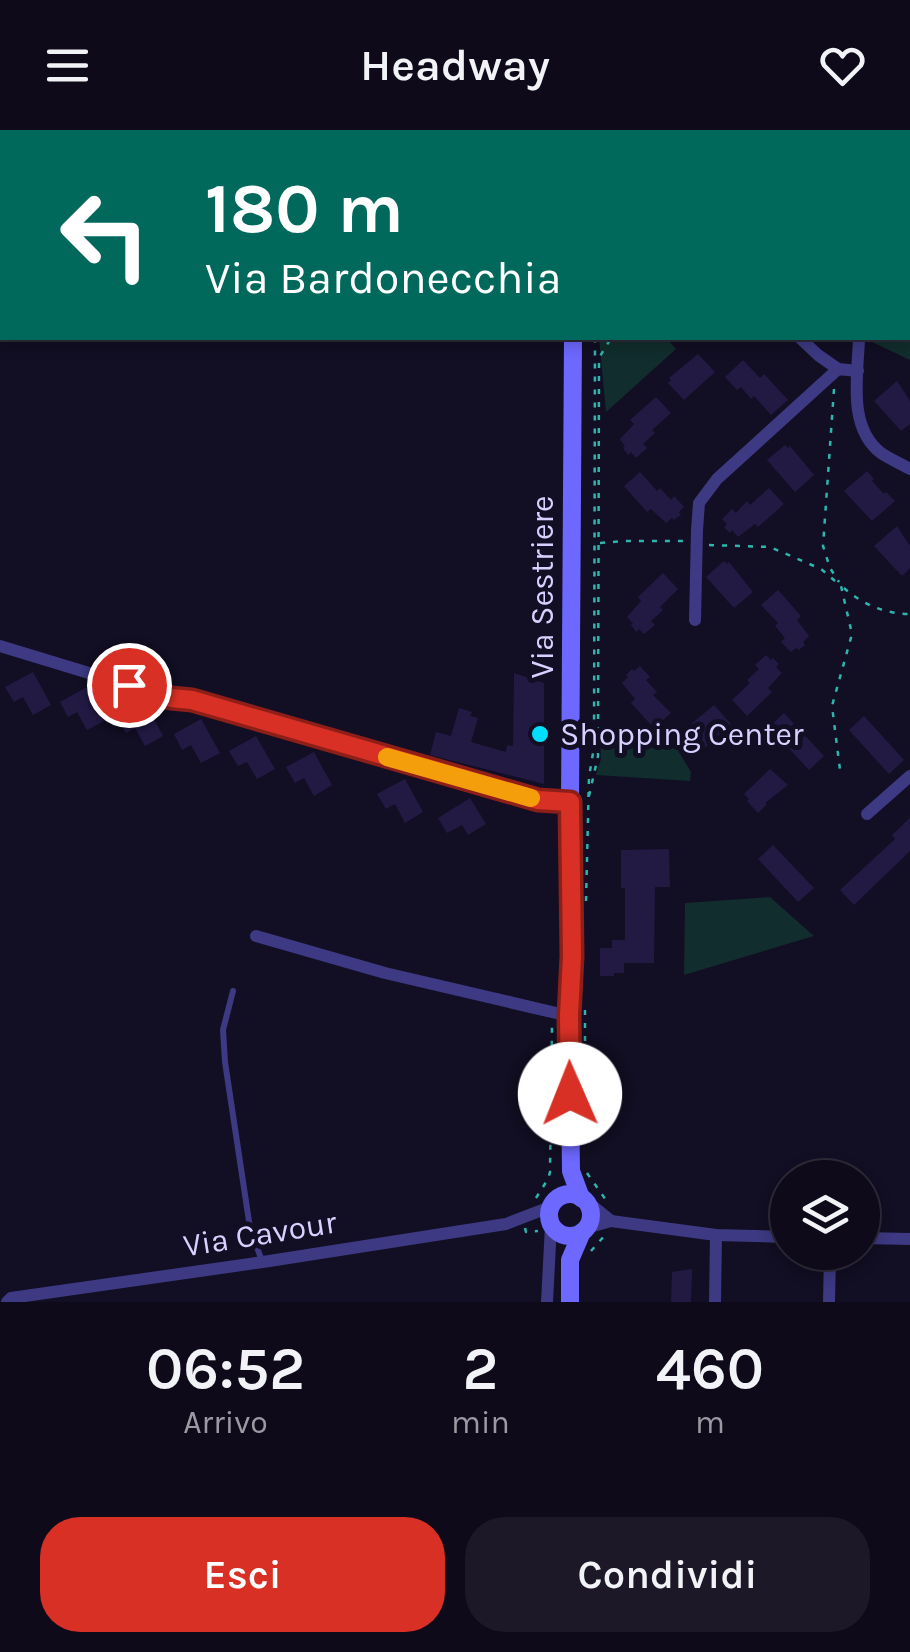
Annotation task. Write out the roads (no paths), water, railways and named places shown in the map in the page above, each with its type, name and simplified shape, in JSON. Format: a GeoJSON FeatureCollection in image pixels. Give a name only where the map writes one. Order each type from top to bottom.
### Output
{"type":"FeatureCollection","features":[{"type":"Feature","properties":{"kind":"main road","name":"Via Sestriere"},"geometry":{"type":"LineString","coordinates":[[573,340],[579,802],[572,956],[561,1014],[579,1172]]}},
{"type":"Feature","properties":{"kind":"main road"},"geometry":{"type":"LineString","coordinates":[[570,1302],[584,1230],[591,1216],[579,1172]]}},
{"type":"Feature","properties":{"kind":"main road"},"geometry":{"type":"LineString","coordinates":[[551,1219],[579,1172]]}},
{"type":"Feature","properties":{"kind":"main road"},"geometry":{"type":"LineString","coordinates":[[551,1219],[571,1194],[583,1198]]}},
{"type":"Feature","properties":{"kind":"main road"},"geometry":{"type":"LineString","coordinates":[[551,1219],[566,1236],[584,1230]]}},
{"type":"Feature","properties":{"kind":"main road"},"geometry":{"type":"LineString","coordinates":[[551,1219],[579,1257]]}},
{"type":"Feature","properties":{"kind":"street"},"geometry":{"type":"LineString","coordinates":[[802,340],[833,374]]}},
{"type":"Feature","properties":{"kind":"street"},"geometry":{"type":"LineString","coordinates":[[860,340],[859,416],[866,437],[882,453],[910,468]]}},
{"type":"Feature","properties":{"kind":"street"},"geometry":{"type":"LineString","coordinates":[[694,620],[700,503],[716,479],[833,374],[858,371]]}},
{"type":"Feature","properties":{"kind":"street"},"geometry":{"type":"LineString","coordinates":[[0,646],[538,800],[579,802]]}},
{"type":"Feature","properties":{"kind":"street"},"geometry":{"type":"LineString","coordinates":[[867,814],[910,776]]}},
{"type":"Feature","properties":{"kind":"street"},"geometry":{"type":"LineString","coordinates":[[256,936],[385,973],[561,1014]]}},
{"type":"Feature","properties":{"kind":"street"},"geometry":{"type":"LineString","coordinates":[[583,1198],[610,1221]]}},
{"type":"Feature","properties":{"kind":"street","name":"Via Cavour"},"geometry":{"type":"LineString","coordinates":[[6,1302],[11,1298],[522,1219],[551,1219]]}},
{"type":"Feature","properties":{"kind":"street"},"geometry":{"type":"LineString","coordinates":[[547,1302],[551,1219]]}},
{"type":"Feature","properties":{"kind":"street"},"geometry":{"type":"LineString","coordinates":[[584,1230],[610,1221],[716,1236],[770,1237]]}},
{"type":"Feature","properties":{"kind":"street"},"geometry":{"type":"LineString","coordinates":[[715,1302],[716,1236]]}},
{"type":"Feature","properties":{"kind":"street"},"geometry":{"type":"LineString","coordinates":[[880,1238],[910,1239]]}},
{"type":"Feature","properties":{"kind":"street"},"geometry":{"type":"LineString","coordinates":[[830,1270],[830,1302]]}},
{"type":"Feature","properties":{"kind":"lane"},"geometry":{"type":"LineString","coordinates":[[234,991],[223,1030],[225,1062],[250,1228],[263,1262]]}},
{"type":"Feature","properties":{"kind":"place","name":"Shopping Center"},"geometry":{"type":"Point","coordinates":[540,734]}}]}
